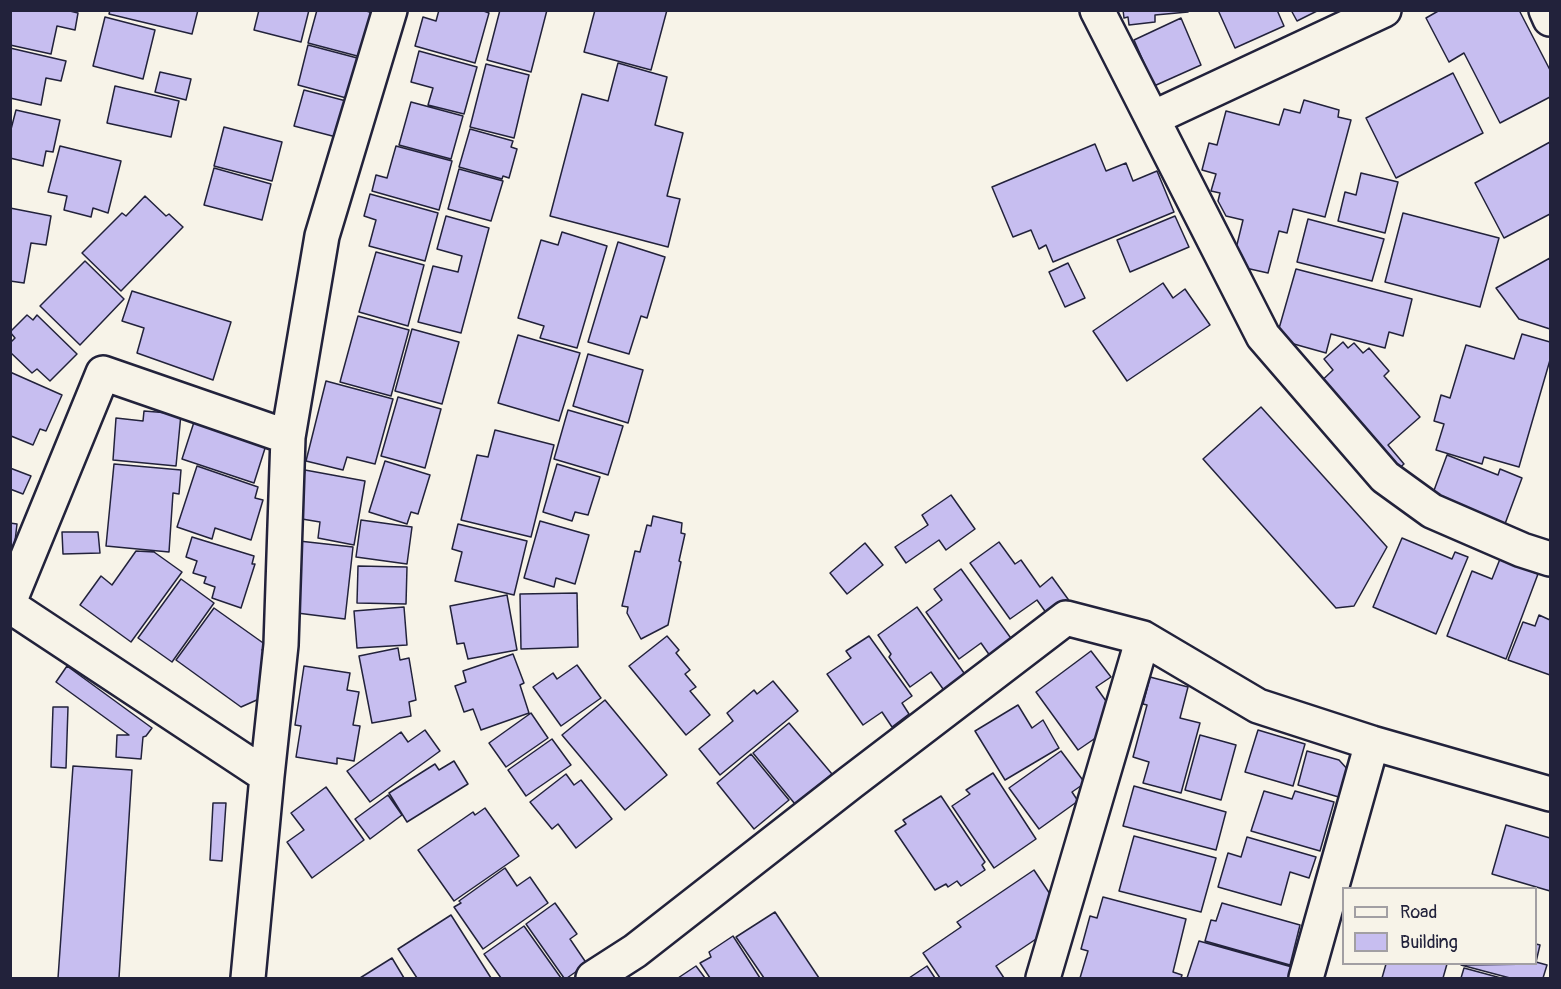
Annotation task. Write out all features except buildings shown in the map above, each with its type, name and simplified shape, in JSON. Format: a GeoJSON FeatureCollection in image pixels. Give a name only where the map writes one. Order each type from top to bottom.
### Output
{"type":"FeatureCollection","features":[{"type":"Feature","properties":{"kind":"street"},"geometry":{"type":"LineString","coordinates":[[248,978],[280,645],[288,437],[322,236],[390,10]]}},
{"type":"Feature","properties":{"kind":"street"},"geometry":{"type":"LineString","coordinates":[[1097,10],[1263,336],[1385,477],[1432,511],[1522,550],[1551,559]]}},
{"type":"Feature","properties":{"kind":"street"},"geometry":{"type":"LineString","coordinates":[[1153,118],[1384,10]]}},
{"type":"Feature","properties":{"kind":"street"},"geometry":{"type":"LineString","coordinates":[[1546,10],[1551,18]]}},
{"type":"Feature","properties":{"kind":"street"},"geometry":{"type":"LineString","coordinates":[[10,600],[103,373],[288,437]]}},
{"type":"Feature","properties":{"kind":"street"},"geometry":{"type":"LineString","coordinates":[[10,606],[267,776]]}},
{"type":"Feature","properties":{"kind":"street"},"geometry":{"type":"LineString","coordinates":[[594,978],[635,951],[1066,618],[1143,638],[1258,706],[1372,743],[1551,794]]}},
{"type":"Feature","properties":{"kind":"street"},"geometry":{"type":"LineString","coordinates":[[1043,978],[1143,638]]}},
{"type":"Feature","properties":{"kind":"street"},"geometry":{"type":"LineString","coordinates":[[1306,978],[1372,743]]}}]}
